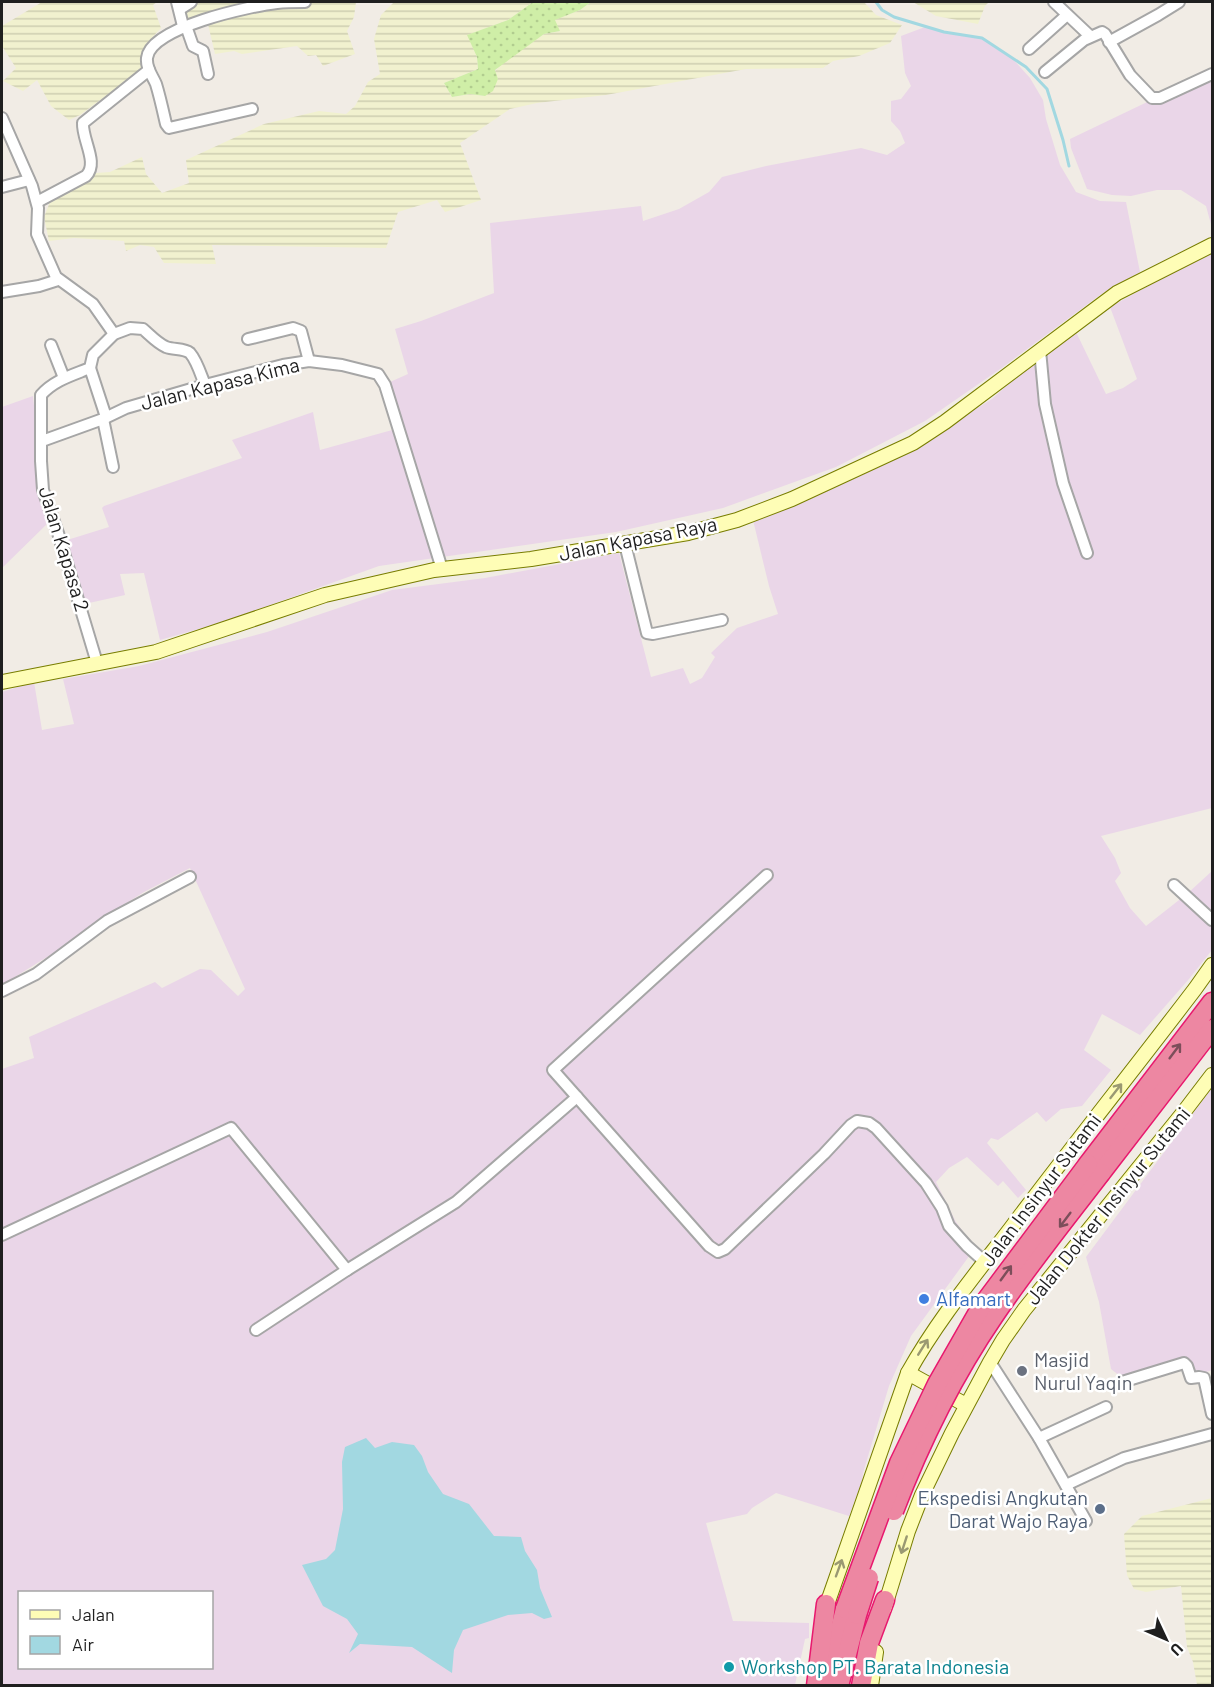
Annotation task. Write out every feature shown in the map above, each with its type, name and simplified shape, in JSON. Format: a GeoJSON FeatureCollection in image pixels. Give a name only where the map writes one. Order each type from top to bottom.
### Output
{"type":"FeatureCollection","features":[{"type":"Feature","properties":{"kind":"highway","name":"Jalan Insinyur Sutami"},"geometry":{"type":"LineString","coordinates":[[826,1686],[851,1612],[865,1589],[902,1491],[926,1435],[952,1385],[993,1317],[1212,1002]]}},
{"type":"Feature","properties":{"kind":"highway","name":"Jalan Insinyur Sutami"},"geometry":{"type":"LineString","coordinates":[[1094,1169],[1212,1029]]}},
{"type":"Feature","properties":{"kind":"highway"},"geometry":{"type":"LineString","coordinates":[[861,1686],[869,1643],[885,1600]]}},
{"type":"Feature","properties":{"kind":"highway"},"geometry":{"type":"LineString","coordinates":[[816,1686],[826,1604]]}},
{"type":"Feature","properties":{"kind":"highway","name":"Jalan Insinyur Sutami"},"geometry":{"type":"LineString","coordinates":[[839,1686],[851,1612]]}},
{"type":"Feature","properties":{"kind":"street"},"geometry":{"type":"LineString","coordinates":[[191,2],[178,5],[193,46],[203,51],[207,74]]}},
{"type":"Feature","properties":{"kind":"street"},"geometry":{"type":"LineString","coordinates":[[252,109],[170,128],[166,124],[156,85],[149,70],[147,56],[153,45],[164,36],[185,26],[240,9],[278,3],[305,2]]}},
{"type":"Feature","properties":{"kind":"street"},"geometry":{"type":"LineString","coordinates":[[1054,2],[1090,36]]}},
{"type":"Feature","properties":{"kind":"street"},"geometry":{"type":"LineString","coordinates":[[1109,42],[1179,2]]}},
{"type":"Feature","properties":{"kind":"street"},"geometry":{"type":"LineString","coordinates":[[1029,49],[1067,15]]}},
{"type":"Feature","properties":{"kind":"street"},"geometry":{"type":"LineString","coordinates":[[1045,72],[1068,51],[1090,36],[1104,32],[1130,75],[1152,98],[1160,98],[1212,74]]}},
{"type":"Feature","properties":{"kind":"street"},"geometry":{"type":"LineString","coordinates":[[37,202],[90,172],[91,162],[83,123],[149,70]]}},
{"type":"Feature","properties":{"kind":"street"},"geometry":{"type":"LineString","coordinates":[[2,118],[37,202],[37,234],[58,280],[93,304],[116,333]]}},
{"type":"Feature","properties":{"kind":"street"},"geometry":{"type":"LineString","coordinates":[[2,187],[29,180]]}},
{"type":"Feature","properties":{"kind":"street","name":"Jalan Kapasa Raya"},"geometry":{"type":"LineString","coordinates":[[2,682],[156,652],[342,591],[442,569],[531,559],[688,533],[737,520],[792,499],[913,443],[945,422],[1118,293],[1210,246]]}},
{"type":"Feature","properties":{"kind":"street"},"geometry":{"type":"LineString","coordinates":[[2,292],[39,286],[58,280]]}},
{"type":"Feature","properties":{"kind":"street"},"geometry":{"type":"LineString","coordinates":[[113,467],[105,418],[90,368],[93,355],[116,333],[140,328],[164,346],[175,350],[185,350],[193,358],[205,384]]}},
{"type":"Feature","properties":{"kind":"street"},"geometry":{"type":"LineString","coordinates":[[248,339],[293,328],[299,329],[309,361]]}},
{"type":"Feature","properties":{"kind":"street"},"geometry":{"type":"LineString","coordinates":[[51,345],[64,378]]}},
{"type":"Feature","properties":{"kind":"street"},"geometry":{"type":"LineString","coordinates":[[1040,350],[1045,404],[1063,483],[1087,554]]}},
{"type":"Feature","properties":{"kind":"street","name":"Jalan Kapasa Kima"},"geometry":{"type":"LineString","coordinates":[[42,441],[126,408],[205,384],[284,365],[309,361],[342,364],[368,370],[382,378],[388,394],[442,569]]}},
{"type":"Feature","properties":{"kind":"street","name":"Jalan Kapasa 2"},"geometry":{"type":"LineString","coordinates":[[90,368],[64,378],[41,395],[40,461],[43,489],[98,663]]}},
{"type":"Feature","properties":{"kind":"street"},"geometry":{"type":"LineString","coordinates":[[625,543],[646,633],[653,634],[722,620]]}},
{"type":"Feature","properties":{"kind":"street"},"geometry":{"type":"LineString","coordinates":[[767,875],[553,1070],[709,1246],[718,1252],[725,1249],[857,1121],[869,1123],[876,1128],[926,1183],[942,1208],[949,1226],[985,1262]]}},
{"type":"Feature","properties":{"kind":"street"},"geometry":{"type":"LineString","coordinates":[[2,991],[36,974],[107,921],[190,877]]}},
{"type":"Feature","properties":{"kind":"street"},"geometry":{"type":"LineString","coordinates":[[1174,885],[1212,920]]}},
{"type":"Feature","properties":{"kind":"street"},"geometry":{"type":"LineString","coordinates":[[807,1686],[826,1604],[908,1373],[933,1331],[1196,990],[1212,965]]}},
{"type":"Feature","properties":{"kind":"street","name":"Jalan Dokter Insinyur Sutami"},"geometry":{"type":"LineString","coordinates":[[871,1686],[885,1600],[919,1504],[966,1405],[1003,1340],[1024,1310],[1212,1075]]}},
{"type":"Feature","properties":{"kind":"street"},"geometry":{"type":"LineString","coordinates":[[256,1330],[456,1202],[577,1097]]}},
{"type":"Feature","properties":{"kind":"street"},"geometry":{"type":"LineString","coordinates":[[2,1235],[231,1128],[348,1270]]}},
{"type":"Feature","properties":{"kind":"street"},"geometry":{"type":"LineString","coordinates":[[990,1362],[1039,1438],[1086,1521]]}},
{"type":"Feature","properties":{"kind":"street"},"geometry":{"type":"LineString","coordinates":[[1122,1382],[1184,1363],[1191,1378],[1204,1378],[1212,1414]]}},
{"type":"Feature","properties":{"kind":"street"},"geometry":{"type":"LineString","coordinates":[[908,1373],[966,1405]]}},
{"type":"Feature","properties":{"kind":"street"},"geometry":{"type":"LineString","coordinates":[[1039,1438],[1106,1407]]}},
{"type":"Feature","properties":{"kind":"street"},"geometry":{"type":"LineString","coordinates":[[1066,1485],[1124,1458],[1212,1434]]}},
{"type":"Feature","properties":{"kind":"shaded area"},"geometry":{"type":"Polygon","coordinates":[[[925,27],[982,38],[1012,58],[1030,78],[1043,100],[1046,119],[1060,165],[1076,192],[1100,201],[1126,202],[1140,272],[1100,295],[925,421],[836,467],[723,508],[616,532],[379,566],[223,622],[160,640],[144,573],[120,574],[125,595],[80,605],[64,541],[109,527],[102,508],[104,506],[242,458],[232,440],[313,412],[320,450],[403,427],[390,382],[408,374],[395,329],[494,293],[490,223],[641,206],[643,221],[679,209],[709,192],[722,177],[861,148],[887,155],[905,143],[900,131],[891,121],[891,101],[901,99],[911,86],[905,73],[901,36],[925,27]]]}},
{"type":"Feature","properties":{"kind":"shaded area"},"geometry":{"type":"Polygon","coordinates":[[[1212,73],[1212,228],[1206,206],[1181,190],[1157,190],[1131,196],[1112,195],[1087,189],[1071,148],[1070,139],[1212,73]]]}},
{"type":"Feature","properties":{"kind":"shaded area"},"geometry":{"type":"Polygon","coordinates":[[[1212,251],[1212,808],[1101,836],[1115,858],[1121,873],[1115,881],[1130,908],[1146,926],[1212,871],[1212,950],[1140,1035],[1102,1014],[1084,1050],[1111,1070],[1082,1106],[1061,1109],[1046,1122],[1037,1112],[998,1140],[991,1138],[987,1143],[1026,1190],[1018,1198],[1003,1181],[998,1186],[967,1157],[949,1168],[936,1182],[956,1222],[975,1248],[911,1336],[889,1386],[862,1481],[849,1516],[776,1493],[752,1508],[747,1514],[706,1523],[733,1621],[809,1623],[809,1638],[805,1639],[795,1685],[2,1685],[2,1069],[34,1058],[29,1037],[155,982],[162,988],[200,969],[211,970],[238,996],[245,989],[190,868],[144,892],[2,985],[2,692],[34,682],[42,730],[74,724],[63,679],[139,666],[267,632],[392,590],[485,578],[619,553],[651,677],[683,668],[690,684],[702,678],[715,657],[711,653],[737,628],[778,614],[753,520],[804,502],[894,460],[992,399],[1034,361],[1076,332],[1106,394],[1123,388],[1137,379],[1110,307],[1212,251]]]}},
{"type":"Feature","properties":{"kind":"shaded area"},"geometry":{"type":"Polygon","coordinates":[[[33,396],[37,435],[37,481],[48,523],[2,568],[2,407],[33,396]]]}},
{"type":"Feature","properties":{"kind":"shaded area"},"geometry":{"type":"Polygon","coordinates":[[[1212,1088],[1212,1370],[1193,1377],[1187,1359],[1125,1380],[1111,1369],[1099,1302],[1086,1257],[1212,1088]]]}},
{"type":"Feature","properties":{"kind":"green space"},"geometry":{"type":"Polygon","coordinates":[[[42,2],[157,2],[153,5],[161,28],[147,43],[141,55],[144,66],[140,72],[80,115],[69,120],[51,106],[37,80],[23,91],[3,81],[16,68],[2,46],[2,26],[42,2]]]}},
{"type":"Feature","properties":{"kind":"green space"},"geometry":{"type":"Polygon","coordinates":[[[179,2],[356,2],[354,17],[347,31],[355,54],[323,66],[316,55],[308,56],[297,46],[242,54],[234,51],[215,54],[207,20],[187,23],[179,2]]]}},
{"type":"Feature","properties":{"kind":"green space"},"geometry":{"type":"Polygon","coordinates":[[[394,2],[533,2],[508,20],[468,35],[477,57],[478,69],[444,83],[452,97],[470,94],[485,96],[498,79],[495,71],[504,62],[544,34],[560,31],[554,20],[580,10],[591,2],[864,2],[876,15],[902,25],[890,43],[859,56],[833,61],[823,68],[746,69],[606,95],[537,103],[510,109],[460,143],[481,200],[445,212],[437,200],[398,212],[386,248],[212,245],[216,264],[164,263],[154,247],[140,245],[126,251],[124,241],[74,238],[49,241],[44,217],[52,197],[96,173],[110,172],[142,157],[146,174],[162,193],[189,183],[186,160],[264,124],[319,111],[346,114],[355,106],[368,82],[380,74],[374,39],[381,15],[394,2]]]}},
{"type":"Feature","properties":{"kind":"green space"},"geometry":{"type":"Polygon","coordinates":[[[533,2],[591,2],[580,10],[555,20],[560,31],[544,34],[495,70],[498,79],[493,91],[485,96],[470,94],[452,97],[444,83],[478,69],[477,57],[467,35],[508,20],[533,2]]]}},
{"type":"Feature","properties":{"kind":"green space"},"geometry":{"type":"Polygon","coordinates":[[[913,2],[989,2],[978,24],[936,16],[913,2]]]}},
{"type":"Feature","properties":{"kind":"green space"},"geometry":{"type":"Polygon","coordinates":[[[1212,1498],[1212,1685],[1197,1685],[1193,1662],[1187,1647],[1181,1586],[1146,1592],[1134,1589],[1127,1575],[1124,1534],[1142,1516],[1212,1498]]]}},
{"type":"Feature","properties":{"kind":"water"},"geometry":{"type":"Polygon","coordinates":[[[366,1438],[375,1448],[392,1442],[414,1445],[443,1494],[469,1504],[494,1536],[521,1537],[525,1551],[537,1570],[540,1588],[552,1617],[544,1619],[532,1613],[508,1615],[463,1630],[454,1650],[452,1673],[412,1647],[360,1644],[349,1653],[358,1634],[347,1619],[323,1606],[302,1565],[326,1559],[335,1550],[343,1509],[342,1462],[345,1447],[366,1438]]]}},
{"type":"Feature","properties":{"kind":"waterway"},"geometry":{"type":"LineString","coordinates":[[876,2],[882,10],[894,17],[944,32],[982,38],[1026,67],[1047,89],[1069,166]]}},
{"type":"Feature","properties":{"kind":"place","name":"Alfamart"},"geometry":{"type":"Point","coordinates":[924,1299]}},
{"type":"Feature","properties":{"kind":"place","name":"Masjid Nurul Yaqin"},"geometry":{"type":"Point","coordinates":[1022,1371]}},
{"type":"Feature","properties":{"kind":"place","name":"Ekspedisi Angkutan Darat Wajo Raya"},"geometry":{"type":"Point","coordinates":[1100,1509]}},
{"type":"Feature","properties":{"kind":"place","name":"Workshop PT. Barata Indonesia"},"geometry":{"type":"Point","coordinates":[729,1667]}}]}
